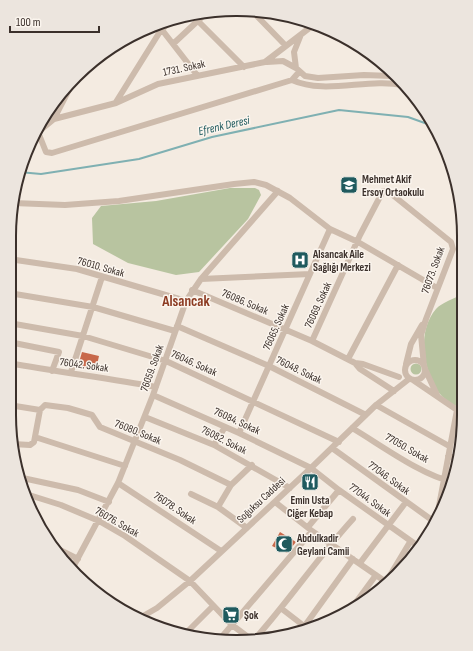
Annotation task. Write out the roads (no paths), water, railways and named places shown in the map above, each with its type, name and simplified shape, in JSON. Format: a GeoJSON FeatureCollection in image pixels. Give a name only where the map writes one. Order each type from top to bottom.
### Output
{"type":"FeatureCollection","features":[{"type":"Feature","properties":{"kind":"street"},"geometry":{"type":"LineString","coordinates":[[258,17],[286,46]]}},
{"type":"Feature","properties":{"kind":"street"},"geometry":{"type":"LineString","coordinates":[[173,44],[198,21],[244,67]]}},
{"type":"Feature","properties":{"kind":"street","name":"1731. Sokak"},"geometry":{"type":"LineString","coordinates":[[54,119],[116,103],[158,84],[265,62],[309,29]]}},
{"type":"Feature","properties":{"kind":"street"},"geometry":{"type":"LineString","coordinates":[[161,30],[197,75]]}},
{"type":"Feature","properties":{"kind":"street"},"geometry":{"type":"LineString","coordinates":[[116,103],[158,31]]}},
{"type":"Feature","properties":{"kind":"street"},"geometry":{"type":"LineString","coordinates":[[292,80],[297,70],[294,52],[302,34]]}},
{"type":"Feature","properties":{"kind":"street"},"geometry":{"type":"LineString","coordinates":[[265,62],[283,61],[305,76],[318,78],[364,75],[387,76]]}},
{"type":"Feature","properties":{"kind":"street"},"geometry":{"type":"LineString","coordinates":[[40,137],[46,152],[52,153],[292,80],[308,86],[375,83],[396,85]]}},
{"type":"Feature","properties":{"kind":"street"},"geometry":{"type":"LineString","coordinates":[[46,126],[54,119],[64,100]]}},
{"type":"Feature","properties":{"kind":"street"},"geometry":{"type":"LineString","coordinates":[[19,203],[65,206],[119,201],[254,182],[266,185],[278,191],[330,228],[358,242],[437,288]]}},
{"type":"Feature","properties":{"kind":"street","name":"76059. Sokak"},"geometry":{"type":"LineString","coordinates":[[75,564],[109,502],[135,443],[166,362],[186,301],[192,290],[201,279],[278,191]]}},
{"type":"Feature","properties":{"kind":"street","name":"76069. Sokak"},"geometry":{"type":"LineString","coordinates":[[312,341],[360,236],[383,191]]}},
{"type":"Feature","properties":{"kind":"street","name":"76073. Sokak"},"geometry":{"type":"LineString","coordinates":[[383,191],[389,192],[451,242],[453,249],[426,318]]}},
{"type":"Feature","properties":{"kind":"street","name":"76065. Sokak"},"geometry":{"type":"LineString","coordinates":[[240,433],[330,228]]}},
{"type":"Feature","properties":{"kind":"street","name":"76010. Sokak"},"geometry":{"type":"LineString","coordinates":[[16,260],[76,270],[186,301]]}},
{"type":"Feature","properties":{"kind":"street"},"geometry":{"type":"LineString","coordinates":[[348,359],[398,265]]}},
{"type":"Feature","properties":{"kind":"street"},"geometry":{"type":"LineString","coordinates":[[201,279],[310,274]]}},
{"type":"Feature","properties":{"kind":"street"},"geometry":{"type":"LineString","coordinates":[[71,372],[102,277]]}},
{"type":"Feature","properties":{"kind":"street","name":"76086. Sokak"},"geometry":{"type":"LineString","coordinates":[[192,290],[312,341],[355,363],[360,369],[394,391]]}},
{"type":"Feature","properties":{"kind":"street","name":"76048. Sokak"},"geometry":{"type":"LineString","coordinates":[[16,294],[93,307],[176,329],[269,366],[366,415]]}},
{"type":"Feature","properties":{"kind":"street"},"geometry":{"type":"LineString","coordinates":[[394,391],[406,364],[411,344],[426,318]]}},
{"type":"Feature","properties":{"kind":"street"},"geometry":{"type":"LineString","coordinates":[[426,318],[421,335],[425,368],[436,395]]}},
{"type":"Feature","properties":{"kind":"street","name":"76046. Sokak"},"geometry":{"type":"LineString","coordinates":[[16,324],[83,336],[166,362],[254,401],[338,442]]}},
{"type":"Feature","properties":{"kind":"street"},"geometry":{"type":"LineString","coordinates":[[16,343],[59,352],[52,371]]}},
{"type":"Feature","properties":{"kind":"street"},"geometry":{"type":"LineString","coordinates":[[406,364],[418,360],[425,368]]}},
{"type":"Feature","properties":{"kind":"street","name":"76086. Sokak"},"geometry":{"type":"LineString","coordinates":[[355,363],[402,375]]}},
{"type":"Feature","properties":{"kind":"street","name":"76042. Sokak"},"geometry":{"type":"LineString","coordinates":[[16,364],[52,371],[71,372],[156,387]]}},
{"type":"Feature","properties":{"kind":"street"},"geometry":{"type":"LineString","coordinates":[[411,379],[422,377],[425,368]]}},
{"type":"Feature","properties":{"kind":"street"},"geometry":{"type":"LineString","coordinates":[[402,375],[411,379],[457,410],[449,446],[442,492]]}},
{"type":"Feature","properties":{"kind":"street","name":"Soğuksu Caddesi"},"geometry":{"type":"LineString","coordinates":[[145,615],[157,608],[190,581],[376,405],[411,379]]}},
{"type":"Feature","properties":{"kind":"street","name":"76084. Sokak"},"geometry":{"type":"LineString","coordinates":[[153,395],[240,433],[311,468]]}},
{"type":"Feature","properties":{"kind":"street","name":"76080. Sokak"},"geometry":{"type":"LineString","coordinates":[[40,410],[46,405],[68,408],[92,415],[100,427],[135,443],[180,460],[231,485]]}},
{"type":"Feature","properties":{"kind":"street"},"geometry":{"type":"LineString","coordinates":[[376,405],[449,446]]}},
{"type":"Feature","properties":{"kind":"street"},"geometry":{"type":"LineString","coordinates":[[16,406],[40,410],[35,437],[30,446],[18,445]]}},
{"type":"Feature","properties":{"kind":"street","name":"76082. Sokak"},"geometry":{"type":"LineString","coordinates":[[145,417],[214,445],[252,465],[290,488]]}},
{"type":"Feature","properties":{"kind":"street"},"geometry":{"type":"LineString","coordinates":[[214,445],[225,427]]}},
{"type":"Feature","properties":{"kind":"street","name":"77050. Sokak"},"geometry":{"type":"LineString","coordinates":[[352,428],[413,464],[446,481]]}},
{"type":"Feature","properties":{"kind":"street"},"geometry":{"type":"LineString","coordinates":[[35,437],[125,466]]}},
{"type":"Feature","properties":{"kind":"street","name":"77046. Sokak"},"geometry":{"type":"LineString","coordinates":[[332,448],[430,519]]}},
{"type":"Feature","properties":{"kind":"street"},"geometry":{"type":"LineString","coordinates":[[448,456],[453,457]]}},
{"type":"Feature","properties":{"kind":"street"},"geometry":{"type":"LineString","coordinates":[[218,507],[231,485],[252,465]]}},
{"type":"Feature","properties":{"kind":"street","name":"77044. Sokak"},"geometry":{"type":"LineString","coordinates":[[311,468],[387,526],[415,544]]}},
{"type":"Feature","properties":{"kind":"street"},"geometry":{"type":"LineString","coordinates":[[26,479],[78,490],[109,502]]}},
{"type":"Feature","properties":{"kind":"street","name":"76078. Sokak"},"geometry":{"type":"LineString","coordinates":[[118,482],[221,551]]}},
{"type":"Feature","properties":{"kind":"street"},"geometry":{"type":"LineString","coordinates":[[223,635],[310,529],[339,490]]}},
{"type":"Feature","properties":{"kind":"street"},"geometry":{"type":"LineString","coordinates":[[191,494],[218,507],[246,528]]}},
{"type":"Feature","properties":{"kind":"street","name":"76076. Sokak"},"geometry":{"type":"LineString","coordinates":[[32,496],[99,521],[125,536],[190,581],[232,625],[246,635]]}},
{"type":"Feature","properties":{"kind":"street"},"geometry":{"type":"LineString","coordinates":[[275,502],[310,529],[382,580]]}},
{"type":"Feature","properties":{"kind":"street"},"geometry":{"type":"LineString","coordinates":[[360,563],[406,502]]}},
{"type":"Feature","properties":{"kind":"street"},"geometry":{"type":"LineString","coordinates":[[259,634],[282,609],[331,543],[353,518]]}},
{"type":"Feature","properties":{"kind":"street"},"geometry":{"type":"LineString","coordinates":[[395,567],[410,542]]}},
{"type":"Feature","properties":{"kind":"street"},"geometry":{"type":"LineString","coordinates":[[65,552],[78,559]]}},
{"type":"Feature","properties":{"kind":"street"},"geometry":{"type":"LineString","coordinates":[[307,623],[353,559]]}},
{"type":"Feature","properties":{"kind":"street"},"geometry":{"type":"LineString","coordinates":[[359,598],[376,575]]}},
{"type":"Feature","properties":{"kind":"street"},"geometry":{"type":"LineString","coordinates":[[189,630],[213,606]]}},
{"type":"Feature","properties":{"kind":"street"},"geometry":{"type":"LineString","coordinates":[[282,609],[300,625]]}},
{"type":"Feature","properties":{"kind":"waterway","name":"Efrenk Deresi"},"geometry":{"type":"LineString","coordinates":[[26,173],[41,174],[139,159],[212,137],[339,110],[408,117],[425,123]]}},
{"type":"Feature","properties":{"kind":"place","name":"Mehmet Akif Ersoy Ortaokulu"},"geometry":{"type":"Point","coordinates":[349,185]}},
{"type":"Feature","properties":{"kind":"place","name":"Alsancak Aile Sağlığı Merkezi"},"geometry":{"type":"Point","coordinates":[300,260]}},
{"type":"Feature","properties":{"kind":"place","name":"Emin Usta Ciğer Kebap"},"geometry":{"type":"Point","coordinates":[310,482]}},
{"type":"Feature","properties":{"kind":"place","name":"Abdulkadir Geylani Camii"},"geometry":{"type":"Point","coordinates":[284,544]}},
{"type":"Feature","properties":{"kind":"place","name":"Şok"},"geometry":{"type":"Point","coordinates":[231,615]}},
{"type":"Feature","properties":{"kind":"district","name":"Alsancak"},"geometry":{"type":"Point","coordinates":[186,301]}}]}
